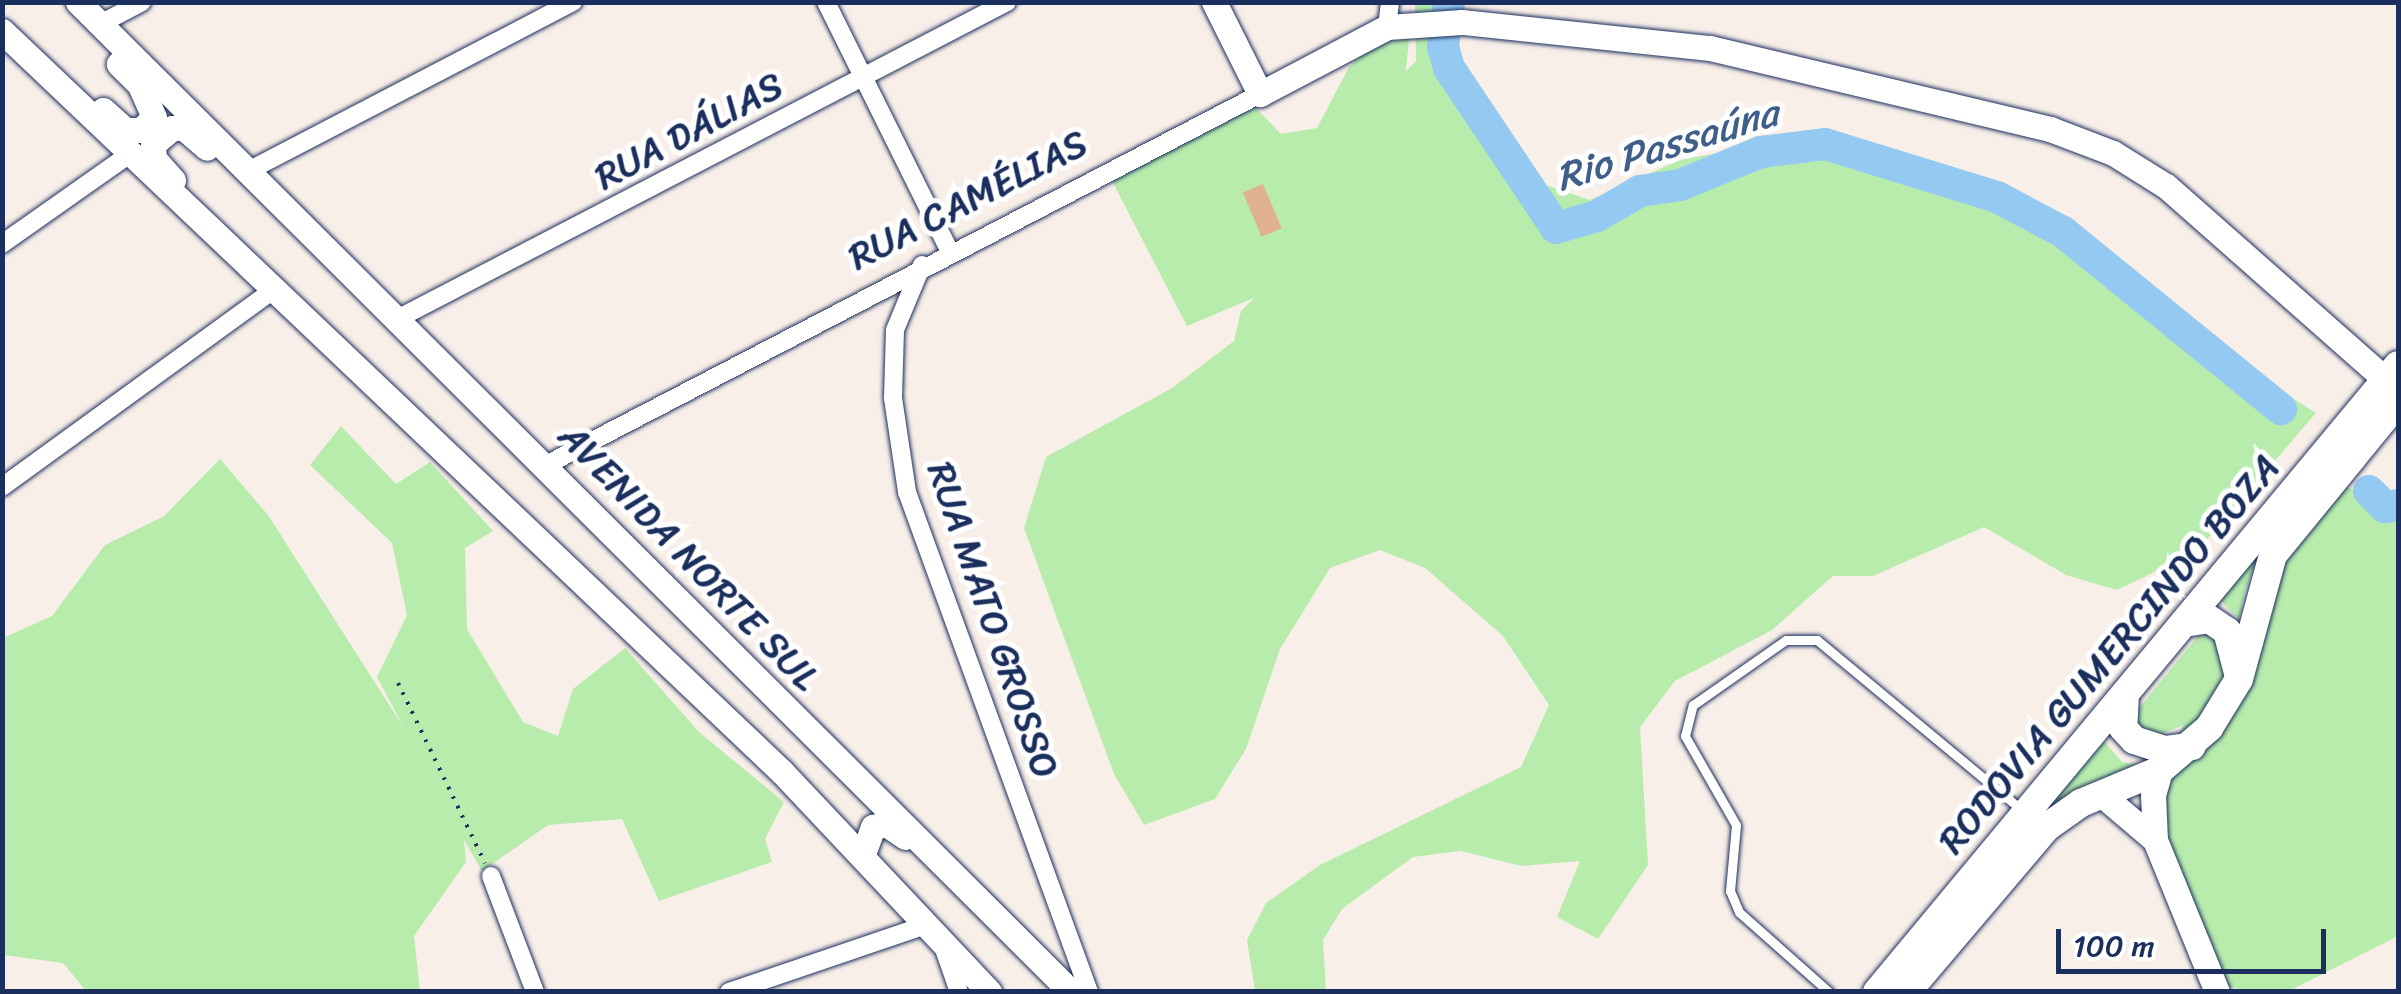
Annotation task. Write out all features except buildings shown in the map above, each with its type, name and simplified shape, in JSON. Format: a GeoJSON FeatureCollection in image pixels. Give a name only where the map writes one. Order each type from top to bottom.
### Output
{"type":"FeatureCollection","features":[{"type":"Feature","properties":{"kind":"main road","name":"RODOVIA GUMERCINDO BOZA"},"geometry":{"type":"LineString","coordinates":[[1877,992],[2184,623],[2394,382]]}},
{"type":"Feature","properties":{"kind":"main road","name":"RODOVIA GUMERCINDO BOZA"},"geometry":{"type":"LineString","coordinates":[[1908,992],[2030,844],[2062,815],[2160,770],[2192,746],[2239,679],[2273,554],[2394,382]]}},
{"type":"Feature","properties":{"kind":"main road"},"geometry":{"type":"LineString","coordinates":[[2184,623],[2208,618],[2227,631],[2239,679]]}},
{"type":"Feature","properties":{"kind":"main road"},"geometry":{"type":"LineString","coordinates":[[2125,694],[2123,728],[2134,740],[2165,750],[2192,746]]}},
{"type":"Feature","properties":{"kind":"street","name":"AVENIDA NORTE SUL"},"geometry":{"type":"LineString","coordinates":[[78,2],[401,317],[868,794],[1071,992]]}},
{"type":"Feature","properties":{"kind":"street"},"geometry":{"type":"LineString","coordinates":[[100,24],[142,2]]}},
{"type":"Feature","properties":{"kind":"street"},"geometry":{"type":"LineString","coordinates":[[253,171],[573,2]]}},
{"type":"Feature","properties":{"kind":"street"},"geometry":{"type":"LineString","coordinates":[[826,2],[950,252]]}},
{"type":"Feature","properties":{"kind":"street","name":"RUA DÁLIAS"},"geometry":{"type":"LineString","coordinates":[[401,317],[1008,2]]}},
{"type":"Feature","properties":{"kind":"street"},"geometry":{"type":"LineString","coordinates":[[1214,2],[1260,94]]}},
{"type":"Feature","properties":{"kind":"street","name":"RUA CAMÉLIAS"},"geometry":{"type":"LineString","coordinates":[[548,464],[922,265],[1260,94],[1388,15],[1635,38],[1778,60],[2087,142],[2166,186],[2394,382]]}},
{"type":"Feature","properties":{"kind":"street","name":"AVENIDA NORTE SUL"},"geometry":{"type":"LineString","coordinates":[[48,76],[91,99],[125,130],[142,130],[154,117],[140,85],[111,56],[100,24]]}},
{"type":"Feature","properties":{"kind":"street","name":"AVENIDA NORTE SUL"},"geometry":{"type":"LineString","coordinates":[[2,31],[782,772],[989,992]]}},
{"type":"Feature","properties":{"kind":"street","name":"AVENIDA NORTE SUL"},"geometry":{"type":"LineString","coordinates":[[207,225],[154,159],[153,144],[172,128],[184,128],[226,162],[253,171]]}},
{"type":"Feature","properties":{"kind":"street"},"geometry":{"type":"LineString","coordinates":[[2,244],[128,154]]}},
{"type":"Feature","properties":{"kind":"street","name":"RUA MATO GROSSO"},"geometry":{"type":"LineString","coordinates":[[922,265],[895,330],[893,398],[907,492],[1089,992]]}},
{"type":"Feature","properties":{"kind":"street"},"geometry":{"type":"LineString","coordinates":[[2,488],[276,288]]}},
{"type":"Feature","properties":{"kind":"street"},"geometry":{"type":"LineString","coordinates":[[2160,770],[2153,795],[2155,840],[2218,992]]}},
{"type":"Feature","properties":{"kind":"street"},"geometry":{"type":"LineString","coordinates":[[782,772],[840,812],[852,811],[868,794]]}},
{"type":"Feature","properties":{"kind":"street"},"geometry":{"type":"LineString","coordinates":[[2102,794],[2155,840]]}},
{"type":"Feature","properties":{"kind":"street"},"geometry":{"type":"LineString","coordinates":[[863,854],[866,835],[886,824],[930,854]]}},
{"type":"Feature","properties":{"kind":"street"},"geometry":{"type":"LineString","coordinates":[[491,876],[535,992]]}},
{"type":"Feature","properties":{"kind":"street"},"geometry":{"type":"LineString","coordinates":[[729,992],[924,926]]}},
{"type":"Feature","properties":{"kind":"street"},"geometry":{"type":"LineString","coordinates":[[944,948],[959,992]]}},
{"type":"Feature","properties":{"kind":"lane"},"geometry":{"type":"LineString","coordinates":[[1829,992],[1738,912],[1730,891],[1736,824],[1685,736],[1693,705],[1786,640],[1817,640],[2026,813]]}},
{"type":"Feature","properties":{"kind":"path"},"geometry":{"type":"LineString","coordinates":[[398,682],[491,876]]}},
{"type":"Feature","properties":{"kind":"green space"},"geometry":{"type":"Polygon","coordinates":[[[1415,3],[1449,3],[1446,32],[1537,182],[1590,200],[1680,160],[1809,136],[2006,187],[2079,232],[2230,359],[2316,413],[2196,552],[2117,590],[2066,575],[1984,527],[1873,576],[1833,576],[1772,630],[1675,681],[1640,727],[1648,865],[1598,939],[1557,917],[1580,861],[1521,866],[1461,851],[1413,857],[1342,909],[1323,940],[1326,991],[1255,991],[1247,940],[1266,903],[1320,865],[1521,767],[1549,705],[1503,636],[1425,568],[1380,550],[1330,568],[1280,649],[1246,749],[1215,799],[1144,825],[1114,774],[1024,528],[1046,457],[1172,388],[1234,341],[1241,311],[1254,298],[1187,326],[1112,181],[1255,107],[1281,134],[1317,128],[1349,67],[1372,45],[1409,38],[1406,71],[1416,61],[1415,3]]]}},
{"type":"Feature","properties":{"kind":"green space"},"geometry":{"type":"Polygon","coordinates":[[[341,426],[396,484],[430,462],[493,531],[465,548],[467,629],[523,722],[558,736],[573,689],[625,648],[699,732],[784,802],[765,839],[772,862],[659,901],[622,819],[548,825],[482,871],[464,840],[466,862],[414,936],[420,991],[86,991],[63,963],[3,955],[3,638],[52,616],[105,545],[164,516],[220,459],[268,515],[404,728],[377,677],[407,615],[392,543],[310,465],[341,426]]]}},
{"type":"Feature","properties":{"kind":"green space"},"geometry":{"type":"Polygon","coordinates":[[[2328,482],[2398,503],[2398,936],[2289,991],[2246,991],[2224,985],[2160,856],[2169,751],[2184,725],[2153,737],[2137,726],[2135,713],[2198,636],[2209,634],[2226,649],[2290,535],[2328,482]]]}},
{"type":"Feature","properties":{"kind":"green space"},"geometry":{"type":"Polygon","coordinates":[[[2267,531],[2246,588],[2239,619],[2220,600],[2267,531]]]}},
{"type":"Feature","properties":{"kind":"green space"},"geometry":{"type":"Polygon","coordinates":[[[2104,741],[2122,762],[2141,766],[2030,826],[2104,741]]]}},
{"type":"Feature","properties":{"kind":"waterway","name":"Rio Passaúna"},"geometry":{"type":"LineString","coordinates":[[1449,2],[1443,47],[1449,68],[1556,228],[1597,216],[1640,191],[1680,185],[1761,152],[1825,144],[1997,197],[2063,232],[2281,409]]}},
{"type":"Feature","properties":{"kind":"waterway","name":"Rio Passaúna"},"geometry":{"type":"LineString","coordinates":[[2369,491],[2385,507],[2398,505]]}}]}
